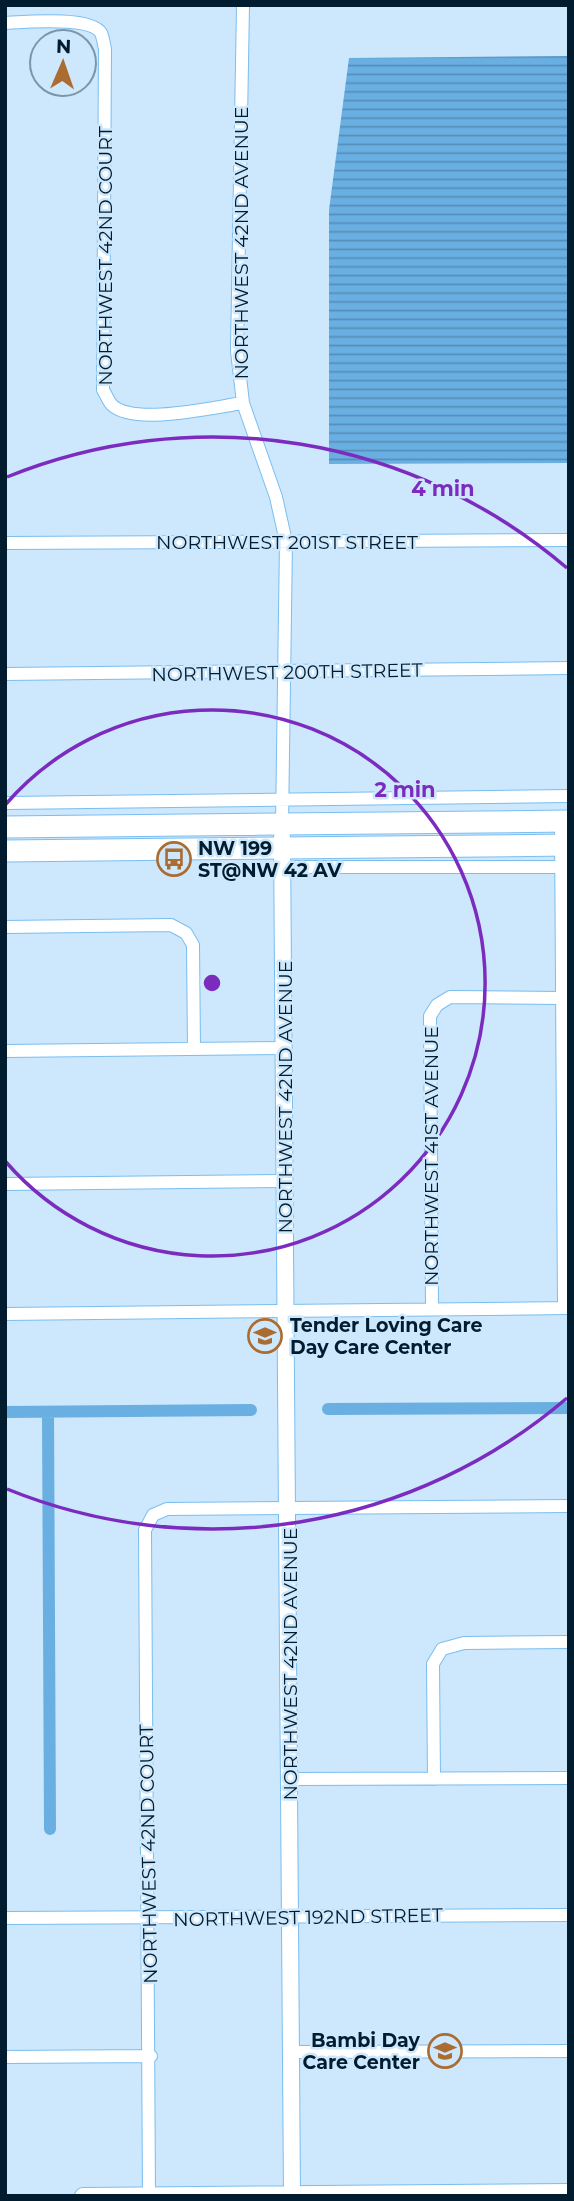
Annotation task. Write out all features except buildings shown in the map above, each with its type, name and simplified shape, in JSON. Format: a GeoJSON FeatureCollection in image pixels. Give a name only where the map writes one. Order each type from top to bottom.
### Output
{"type":"FeatureCollection","features":[{"type":"Feature","properties":{"kind":"main road"},"geometry":{"type":"LineString","coordinates":[[5,828],[565,821]]}},
{"type":"Feature","properties":{"kind":"main road"},"geometry":{"type":"LineString","coordinates":[[5,851],[282,858],[565,845]]}},
{"type":"Feature","properties":{"kind":"street","name":"NORTHWEST 42ND AVENUE"},"geometry":{"type":"LineString","coordinates":[[243,5],[237,351],[243,402],[276,497],[286,542],[282,858],[289,1508],[292,2195]]}},
{"type":"Feature","properties":{"kind":"street","name":"NORTHWEST 42ND COURT"},"geometry":{"type":"LineString","coordinates":[[5,23],[77,22],[93,26],[101,32],[105,49],[103,390],[112,405],[131,414],[189,411],[243,402]]}},
{"type":"Feature","properties":{"kind":"street","name":"NORTHWEST 201ST STREET"},"geometry":{"type":"LineString","coordinates":[[5,543],[569,540]]}},
{"type":"Feature","properties":{"kind":"street","name":"NORTHWEST 200TH STREET"},"geometry":{"type":"LineString","coordinates":[[5,674],[569,668]]}},
{"type":"Feature","properties":{"kind":"street"},"geometry":{"type":"LineString","coordinates":[[5,803],[569,796]]}},
{"type":"Feature","properties":{"kind":"street"},"geometry":{"type":"LineString","coordinates":[[5,1314],[566,1308],[562,998],[565,821]]}},
{"type":"Feature","properties":{"kind":"street"},"geometry":{"type":"LineString","coordinates":[[282,858],[565,867]]}},
{"type":"Feature","properties":{"kind":"street"},"geometry":{"type":"LineString","coordinates":[[5,927],[171,925],[186,933],[193,945],[194,1049]]}},
{"type":"Feature","properties":{"kind":"street","name":"NORTHWEST 41ST AVENUE"},"geometry":{"type":"LineString","coordinates":[[432,1309],[430,1016],[437,1005],[450,997],[562,998]]}},
{"type":"Feature","properties":{"kind":"street"},"geometry":{"type":"LineString","coordinates":[[5,1051],[285,1048]]}},
{"type":"Feature","properties":{"kind":"street"},"geometry":{"type":"LineString","coordinates":[[5,1184],[286,1181]]}},
{"type":"Feature","properties":{"kind":"street"},"geometry":{"type":"LineString","coordinates":[[289,1508],[569,1506]]}},
{"type":"Feature","properties":{"kind":"street","name":"NORTHWEST 42ND COURT"},"geometry":{"type":"LineString","coordinates":[[149,2195],[145,1530],[153,1515],[167,1509],[289,1508]]}},
{"type":"Feature","properties":{"kind":"street"},"geometry":{"type":"LineString","coordinates":[[434,1779],[433,1664],[442,1649],[464,1643],[569,1642]]}},
{"type":"Feature","properties":{"kind":"street"},"geometry":{"type":"LineString","coordinates":[[290,1779],[569,1778]]}},
{"type":"Feature","properties":{"kind":"street","name":"NORTHWEST 192ND STREET"},"geometry":{"type":"LineString","coordinates":[[5,1918],[569,1915]]}},
{"type":"Feature","properties":{"kind":"street"},"geometry":{"type":"LineString","coordinates":[[292,2052],[569,2051]]}},
{"type":"Feature","properties":{"kind":"street"},"geometry":{"type":"LineString","coordinates":[[5,2057],[150,2056]]}},
{"type":"Feature","properties":{"kind":"street"},"geometry":{"type":"LineString","coordinates":[[82,2196],[569,2192]]}},
{"type":"Feature","properties":{"kind":"water"},"geometry":{"type":"Polygon","coordinates":[[[569,56],[569,463],[329,464],[329,210],[349,58],[569,56]]]}},
{"type":"Feature","properties":{"kind":"waterway"},"geometry":{"type":"LineString","coordinates":[[328,1409],[569,1408]]}},
{"type":"Feature","properties":{"kind":"waterway"},"geometry":{"type":"LineString","coordinates":[[5,1412],[251,1410]]}},
{"type":"Feature","properties":{"kind":"waterway"},"geometry":{"type":"LineString","coordinates":[[48,1412],[50,1829]]}},
{"type":"Feature","properties":{"kind":"place","name":"NW 199 ST@NW 42 AV"},"geometry":{"type":"Point","coordinates":[174,859]}},
{"type":"Feature","properties":{"kind":"place","name":"Tender Loving Care Day Care Center"},"geometry":{"type":"Point","coordinates":[265,1336]}},
{"type":"Feature","properties":{"kind":"place","name":"Bambi Day Care Center"},"geometry":{"type":"Point","coordinates":[445,2051]}}]}
